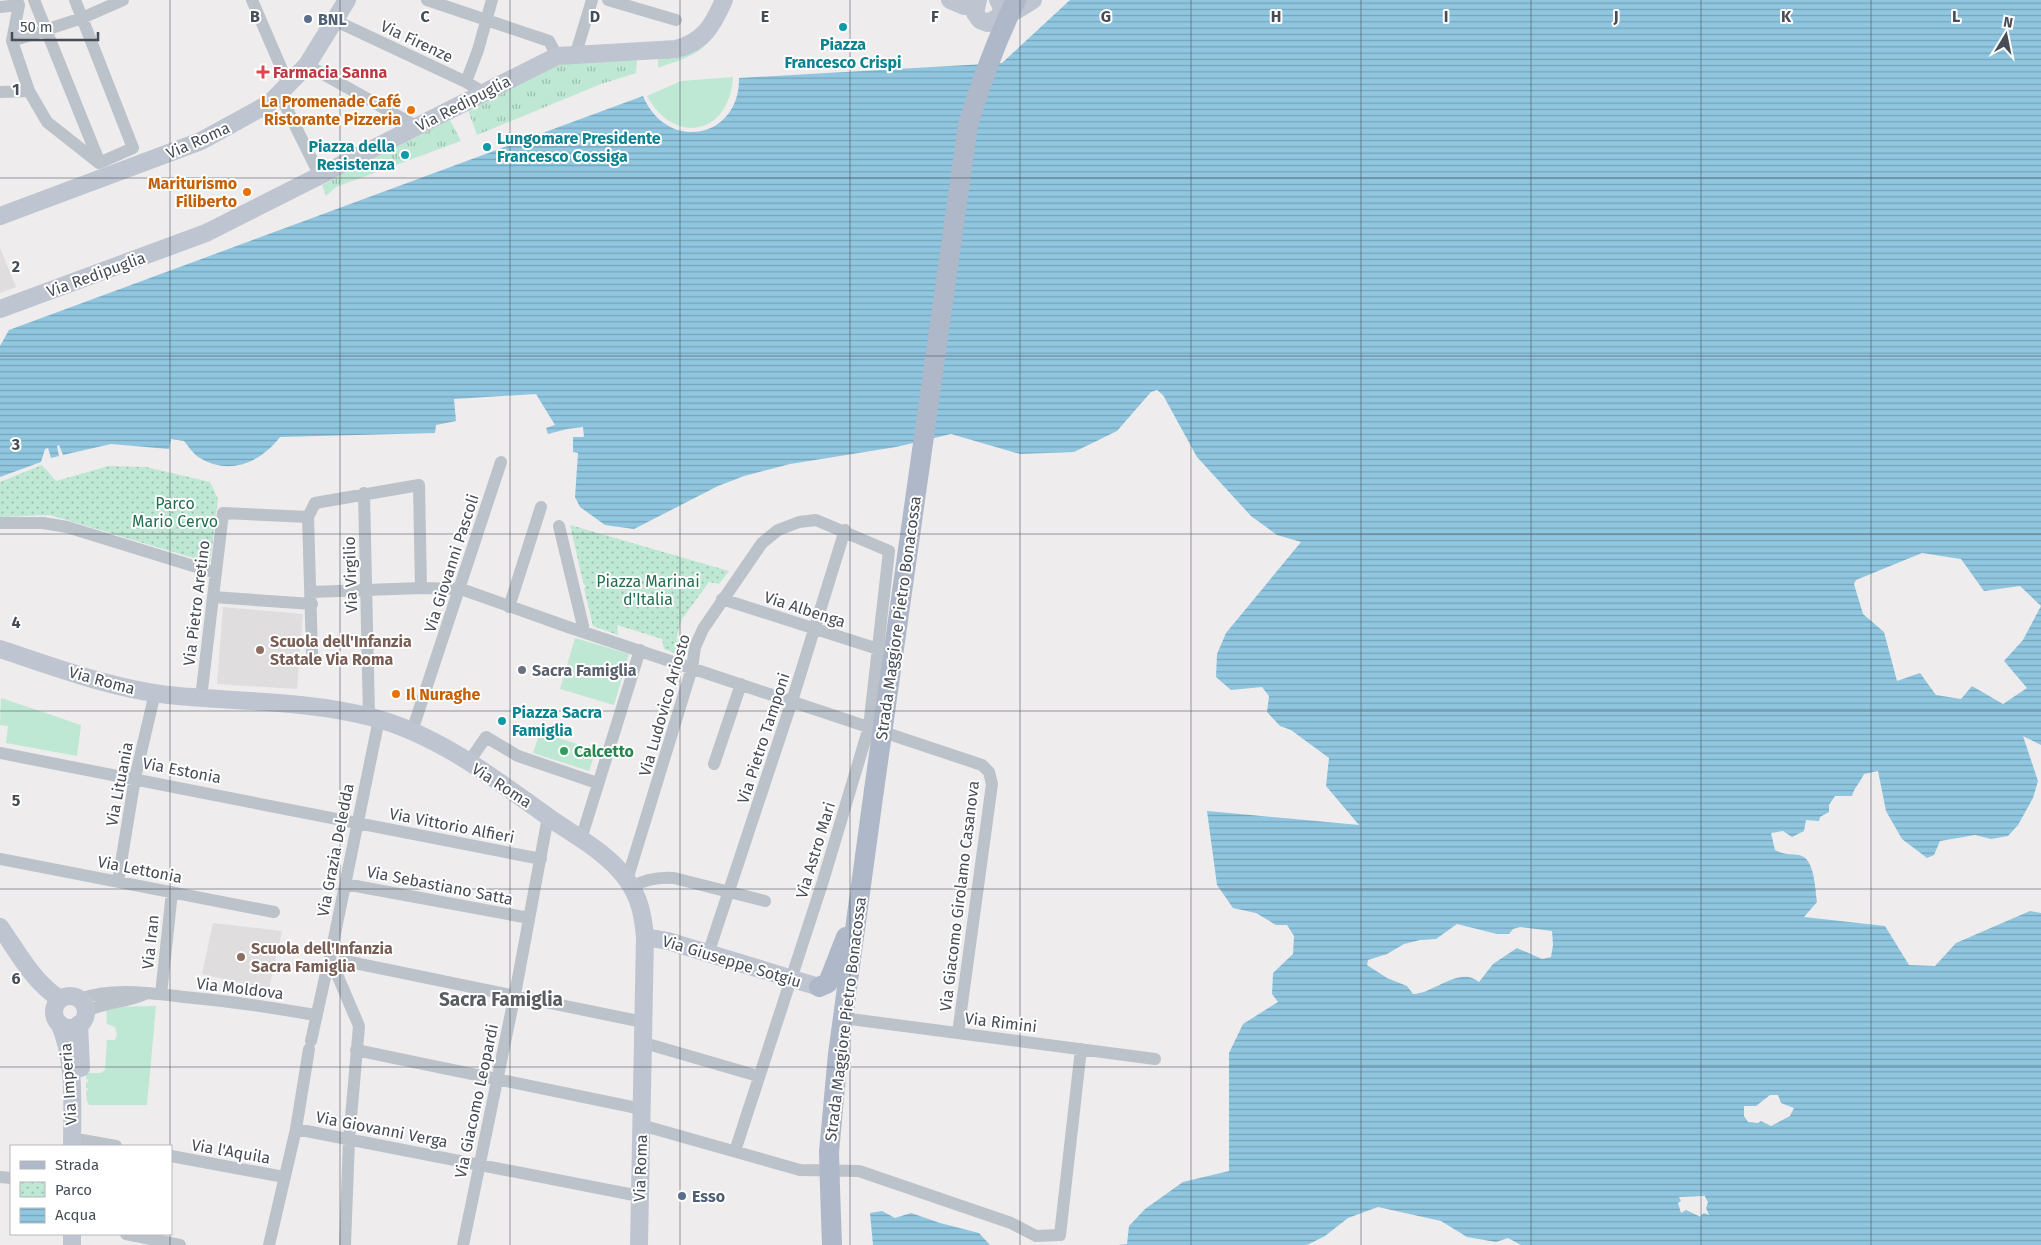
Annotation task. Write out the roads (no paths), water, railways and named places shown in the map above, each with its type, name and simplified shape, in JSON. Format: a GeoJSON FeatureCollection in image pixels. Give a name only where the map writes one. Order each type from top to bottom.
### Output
{"type":"FeatureCollection","features":[{"type":"Feature","properties":{"kind":"main road","name":"Strada Maggiore Pietro Bonacossa"},"geometry":{"type":"LineString","coordinates":[[832,1245],[829,1152],[843,1018],[874,790],[968,125],[999,34],[1005,4]]}},
{"type":"Feature","properties":{"kind":"main road"},"geometry":{"type":"LineString","coordinates":[[819,987],[828,983],[858,907]]}},
{"type":"Feature","properties":{"kind":"street"},"geometry":{"type":"LineString","coordinates":[[34,0],[78,115],[102,170]]}},
{"type":"Feature","properties":{"kind":"street"},"geometry":{"type":"LineString","coordinates":[[75,0],[133,148],[102,170]]}},
{"type":"Feature","properties":{"kind":"street"},"geometry":{"type":"LineString","coordinates":[[12,41],[82,18],[123,0]]}},
{"type":"Feature","properties":{"kind":"street"},"geometry":{"type":"LineString","coordinates":[[252,0],[285,90],[320,176]]}},
{"type":"Feature","properties":{"kind":"street","name":"Via Roma"},"geometry":{"type":"LineString","coordinates":[[0,216],[102,170],[201,141],[242,120],[285,90],[307,66],[347,0]]}},
{"type":"Feature","properties":{"kind":"street"},"geometry":{"type":"LineString","coordinates":[[427,0],[487,22],[549,41],[557,56]]}},
{"type":"Feature","properties":{"kind":"street"},"geometry":{"type":"LineString","coordinates":[[466,82],[487,22],[492,0]]}},
{"type":"Feature","properties":{"kind":"street"},"geometry":{"type":"LineString","coordinates":[[576,53],[592,0]]}},
{"type":"Feature","properties":{"kind":"street"},"geometry":{"type":"LineString","coordinates":[[608,0],[676,20]]}},
{"type":"Feature","properties":{"kind":"street","name":"Via Redipuglia"},"geometry":{"type":"LineString","coordinates":[[0,310],[197,237],[557,56],[576,53],[648,51],[685,46],[701,39],[707,33],[724,0]]}},
{"type":"Feature","properties":{"kind":"street"},"geometry":{"type":"LineString","coordinates":[[950,0],[964,6],[976,3],[977,17],[983,22],[996,20],[1005,4],[1015,11],[1033,0]]}},
{"type":"Feature","properties":{"kind":"street"},"geometry":{"type":"LineString","coordinates":[[0,7],[18,2],[12,41],[29,91],[47,122],[102,170]]}},
{"type":"Feature","properties":{"kind":"street","name":"Via Firenze"},"geometry":{"type":"LineString","coordinates":[[336,21],[466,82],[483,92]]}},
{"type":"Feature","properties":{"kind":"street"},"geometry":{"type":"LineString","coordinates":[[307,66],[416,126]]}},
{"type":"Feature","properties":{"kind":"street"},"geometry":{"type":"LineString","coordinates":[[0,92],[29,91]]}},
{"type":"Feature","properties":{"kind":"street","name":"Via Giovanni Pascoli"},"geometry":{"type":"LineString","coordinates":[[412,731],[461,589],[501,462]]}},
{"type":"Feature","properties":{"kind":"street"},"geometry":{"type":"LineString","coordinates":[[312,653],[312,598],[308,516],[315,504],[364,493],[419,485],[422,588]]}},
{"type":"Feature","properties":{"kind":"street","name":"Via Virgilio"},"geometry":{"type":"LineString","coordinates":[[364,493],[374,718]]}},
{"type":"Feature","properties":{"kind":"street"},"geometry":{"type":"LineString","coordinates":[[509,607],[541,508]]}},
{"type":"Feature","properties":{"kind":"street","name":"Via Pietro Aretino"},"geometry":{"type":"LineString","coordinates":[[201,698],[223,513],[308,516]]}},
{"type":"Feature","properties":{"kind":"street","name":"Via Ludovico Ariosto"},"geometry":{"type":"LineString","coordinates":[[630,884],[692,668],[695,647],[722,599],[762,543],[778,530],[799,522],[816,520],[846,530],[889,551]]}},
{"type":"Feature","properties":{"kind":"street"},"geometry":{"type":"LineString","coordinates":[[0,523],[43,523],[67,527],[216,573]]}},
{"type":"Feature","properties":{"kind":"street"},"geometry":{"type":"LineString","coordinates":[[559,526],[583,626],[582,631]]}},
{"type":"Feature","properties":{"kind":"street","name":"Via Pietro Tamponi"},"geometry":{"type":"LineString","coordinates":[[708,954],[792,701],[813,629],[846,530]]}},
{"type":"Feature","properties":{"kind":"street","name":"Via Astro Mari"},"geometry":{"type":"LineString","coordinates":[[735,1151],[791,979],[869,727],[889,551]]}},
{"type":"Feature","properties":{"kind":"street","name":"Via Giacomo Girolamo Casanova"},"geometry":{"type":"LineString","coordinates":[[213,598],[312,598],[367,589],[461,589],[509,607],[979,764],[987,770],[991,778],[958,1033]]}},
{"type":"Feature","properties":{"kind":"street","name":"Via Albenga"},"geometry":{"type":"LineString","coordinates":[[722,599],[878,650]]}},
{"type":"Feature","properties":{"kind":"street","name":"Via Roma"},"geometry":{"type":"LineString","coordinates":[[0,649],[82,676],[155,693],[314,707],[374,718],[412,731],[436,742],[468,763],[548,816],[614,864],[630,884],[642,908],[645,937],[641,1042],[639,1245]]}},
{"type":"Feature","properties":{"kind":"street"},"geometry":{"type":"LineString","coordinates":[[581,839],[640,650]]}},
{"type":"Feature","properties":{"kind":"street"},"geometry":{"type":"LineString","coordinates":[[714,764],[741,684]]}},
{"type":"Feature","properties":{"kind":"street","name":"Via Lituania"},"geometry":{"type":"LineString","coordinates":[[118,881],[135,778],[155,693]]}},
{"type":"Feature","properties":{"kind":"street","name":"Via Grazia Deledda"},"geometry":{"type":"LineString","coordinates":[[334,968],[330,958],[357,823],[374,718]]}},
{"type":"Feature","properties":{"kind":"street"},"geometry":{"type":"LineString","coordinates":[[468,763],[486,737],[518,756],[597,783]]}},
{"type":"Feature","properties":{"kind":"street","name":"Via Estonia"},"geometry":{"type":"LineString","coordinates":[[0,753],[357,823]]}},
{"type":"Feature","properties":{"kind":"street","name":"Via Giacomo Leopardi"},"geometry":{"type":"LineString","coordinates":[[463,1245],[515,995],[548,816]]}},
{"type":"Feature","properties":{"kind":"street","name":"Via Vittorio Alfieri"},"geometry":{"type":"LineString","coordinates":[[357,823],[541,859]]}},
{"type":"Feature","properties":{"kind":"street","name":"Via Lettonia"},"geometry":{"type":"LineString","coordinates":[[0,859],[274,912]]}},
{"type":"Feature","properties":{"kind":"street"},"geometry":{"type":"LineString","coordinates":[[630,884],[659,877],[674,878],[765,901]]}},
{"type":"Feature","properties":{"kind":"street","name":"Via Sebastiano Satta"},"geometry":{"type":"LineString","coordinates":[[345,884],[529,918]]}},
{"type":"Feature","properties":{"kind":"street","name":"Via Iran"},"geometry":{"type":"LineString","coordinates":[[161,994],[172,892]]}},
{"type":"Feature","properties":{"kind":"street"},"geometry":{"type":"LineString","coordinates":[[0,927],[36,979],[48,992],[67,1027],[81,1012],[95,1006],[129,1001],[147,993],[161,994]]}},
{"type":"Feature","properties":{"kind":"street","name":"Via Giuseppe Sotgiu"},"geometry":{"type":"LineString","coordinates":[[645,937],[668,941],[819,987]]}},
{"type":"Feature","properties":{"kind":"street"},"geometry":{"type":"LineString","coordinates":[[0,947],[36,994],[58,1010]]}},
{"type":"Feature","properties":{"kind":"street"},"geometry":{"type":"LineString","coordinates":[[268,1245],[296,1129],[315,1015],[326,974],[345,961],[643,1022]]}},
{"type":"Feature","properties":{"kind":"street"},"geometry":{"type":"LineString","coordinates":[[334,968],[359,1026],[349,1140],[345,1245]]}},
{"type":"Feature","properties":{"kind":"street","name":"Via Moldova"},"geometry":{"type":"LineString","coordinates":[[161,994],[263,1006],[315,1015]]}},
{"type":"Feature","properties":{"kind":"street"},"geometry":{"type":"LineString","coordinates":[[58,1010],[71,996],[81,1012]]}},
{"type":"Feature","properties":{"kind":"street","name":"Via Imperia"},"geometry":{"type":"LineString","coordinates":[[58,1010],[67,1042],[78,1144]]}},
{"type":"Feature","properties":{"kind":"street","name":"Via Imperia"},"geometry":{"type":"LineString","coordinates":[[78,1144],[81,1012]]}},
{"type":"Feature","properties":{"kind":"street","name":"Via Rimini"},"geometry":{"type":"LineString","coordinates":[[843,1018],[1154,1059]]}},
{"type":"Feature","properties":{"kind":"street"},"geometry":{"type":"LineString","coordinates":[[641,1042],[758,1076]]}},
{"type":"Feature","properties":{"kind":"street"},"geometry":{"type":"LineString","coordinates":[[356,1050],[496,1079],[641,1117],[735,1151],[800,1170],[859,1171],[1011,1223],[1036,1236],[1060,1235],[1081,1049]]}},
{"type":"Feature","properties":{"kind":"street","name":"Via Giovanni Verga"},"geometry":{"type":"LineString","coordinates":[[296,1129],[639,1196]]}},
{"type":"Feature","properties":{"kind":"street"},"geometry":{"type":"LineString","coordinates":[[78,1144],[97,1145]]}},
{"type":"Feature","properties":{"kind":"street","name":"Via l'Aquila"},"geometry":{"type":"LineString","coordinates":[[172,1156],[284,1177]]}},
{"type":"Feature","properties":{"kind":"street"},"geometry":{"type":"LineString","coordinates":[[131,1235],[180,1245]]}},
{"type":"Feature","properties":{"kind":"water"},"geometry":{"type":"Polygon","coordinates":[[[1070,0],[2041,0],[2041,606],[2041,745],[2023,736],[2038,781],[2033,798],[2018,825],[2008,836],[1991,839],[1975,835],[1940,841],[1934,855],[1927,858],[1902,839],[1886,811],[1878,771],[1864,774],[1852,796],[1835,796],[1829,805],[1829,812],[1820,817],[1819,821],[1806,820],[1804,831],[1792,837],[1783,831],[1771,833],[1775,850],[1784,854],[1804,857],[1811,868],[1815,882],[1817,902],[1804,917],[1885,926],[1909,965],[1935,966],[1956,943],[2030,911],[2041,913],[2041,1245],[1521,1245],[1508,1238],[1496,1242],[1467,1237],[1441,1221],[1378,1207],[1348,1218],[1325,1236],[1307,1245],[1118,1245],[1127,1244],[1129,1226],[1145,1209],[1183,1182],[1229,1171],[1229,1053],[1243,1024],[1278,1002],[1272,994],[1273,973],[1293,954],[1294,936],[1287,925],[1276,925],[1256,913],[1233,908],[1217,885],[1207,811],[1359,825],[1326,786],[1329,758],[1291,730],[1280,726],[1267,712],[1269,696],[1262,687],[1231,690],[1216,677],[1217,654],[1226,633],[1301,542],[1277,535],[1251,516],[1197,457],[1163,395],[1157,390],[1151,392],[1117,431],[1074,452],[1020,454],[951,434],[896,447],[790,464],[744,476],[718,486],[634,529],[605,525],[580,507],[575,497],[578,453],[573,452],[573,437],[584,437],[583,427],[548,434],[546,428],[555,425],[536,394],[454,399],[456,421],[436,425],[435,433],[280,437],[264,453],[244,464],[233,466],[211,463],[198,457],[184,441],[171,439],[169,449],[111,444],[63,455],[59,445],[57,446],[59,456],[51,458],[48,448],[45,449],[41,462],[0,477],[0,346],[9,330],[643,96],[654,114],[668,126],[684,131],[700,131],[715,126],[728,115],[736,99],[739,78],[1002,63],[1070,0]],[[1922,553],[1856,580],[1854,584],[1863,614],[1884,632],[1897,681],[1920,673],[1936,695],[1961,699],[1972,686],[2003,704],[2027,688],[2004,661],[2023,640],[2041,606],[2020,586],[1984,591],[1961,559],[1922,553]],[[1457,924],[1436,939],[1404,944],[1387,954],[1368,960],[1367,965],[1387,978],[1407,986],[1413,994],[1429,990],[1455,978],[1472,978],[1479,982],[1493,964],[1517,948],[1542,959],[1551,957],[1553,945],[1552,931],[1520,927],[1513,929],[1509,934],[1497,934],[1457,924]],[[1770,1095],[1756,1106],[1744,1106],[1744,1116],[1748,1122],[1758,1123],[1761,1121],[1771,1126],[1790,1116],[1794,1108],[1781,1103],[1778,1095],[1770,1095]],[[1703,1193],[1704,1196],[1679,1197],[1681,1201],[1678,1203],[1681,1213],[1686,1210],[1701,1217],[1704,1213],[1709,1215],[1706,1208],[1708,1202],[1703,1193]]]}},
{"type":"Feature","properties":{"kind":"water"},"geometry":{"type":"Polygon","coordinates":[[[882,1211],[895,1218],[911,1213],[979,1233],[990,1245],[873,1245],[870,1213],[882,1211]]]}},
{"type":"Feature","properties":{"kind":"place","name":"BNL"},"geometry":{"type":"Point","coordinates":[308,19]}},
{"type":"Feature","properties":{"kind":"place","name":"Piazza Francesco Crispi"},"geometry":{"type":"Point","coordinates":[843,27]}},
{"type":"Feature","properties":{"kind":"place","name":"Farmacia Sanna"},"geometry":{"type":"Point","coordinates":[263,72]}},
{"type":"Feature","properties":{"kind":"place","name":"La Promenade Café Ristorante Pizzeria"},"geometry":{"type":"Point","coordinates":[411,110]}},
{"type":"Feature","properties":{"kind":"place","name":"Lungomare Presidente Francesco Cossiga"},"geometry":{"type":"Point","coordinates":[487,147]}},
{"type":"Feature","properties":{"kind":"place","name":"Piazza della Resistenza"},"geometry":{"type":"Point","coordinates":[405,155]}},
{"type":"Feature","properties":{"kind":"place","name":"Mariturismo Filiberto"},"geometry":{"type":"Point","coordinates":[247,192]}},
{"type":"Feature","properties":{"kind":"place","name":"Scuola dell'Infanzia Statale Via Roma"},"geometry":{"type":"Point","coordinates":[260,650]}},
{"type":"Feature","properties":{"kind":"place","name":"Sacra Famiglia"},"geometry":{"type":"Point","coordinates":[522,670]}},
{"type":"Feature","properties":{"kind":"place","name":"Il Nuraghe"},"geometry":{"type":"Point","coordinates":[396,694]}},
{"type":"Feature","properties":{"kind":"place","name":"Piazza Sacra Famiglia"},"geometry":{"type":"Point","coordinates":[502,721]}},
{"type":"Feature","properties":{"kind":"place","name":"Calcetto"},"geometry":{"type":"Point","coordinates":[564,751]}},
{"type":"Feature","properties":{"kind":"place","name":"Scuola dell'Infanzia Sacra Famiglia"},"geometry":{"type":"Point","coordinates":[241,957]}},
{"type":"Feature","properties":{"kind":"place","name":"Esso"},"geometry":{"type":"Point","coordinates":[682,1196]}},
{"type":"Feature","properties":{"kind":"district","name":"Sacra Famiglia"},"geometry":{"type":"Point","coordinates":[501,999]}},
{"type":"Feature","properties":{"kind":"park label","name":"Parco Mario Cervo"},"geometry":{"type":"Point","coordinates":[175,512]}},
{"type":"Feature","properties":{"kind":"park label","name":"Piazza Marinai d'Italia"},"geometry":{"type":"Point","coordinates":[648,590]}}]}
